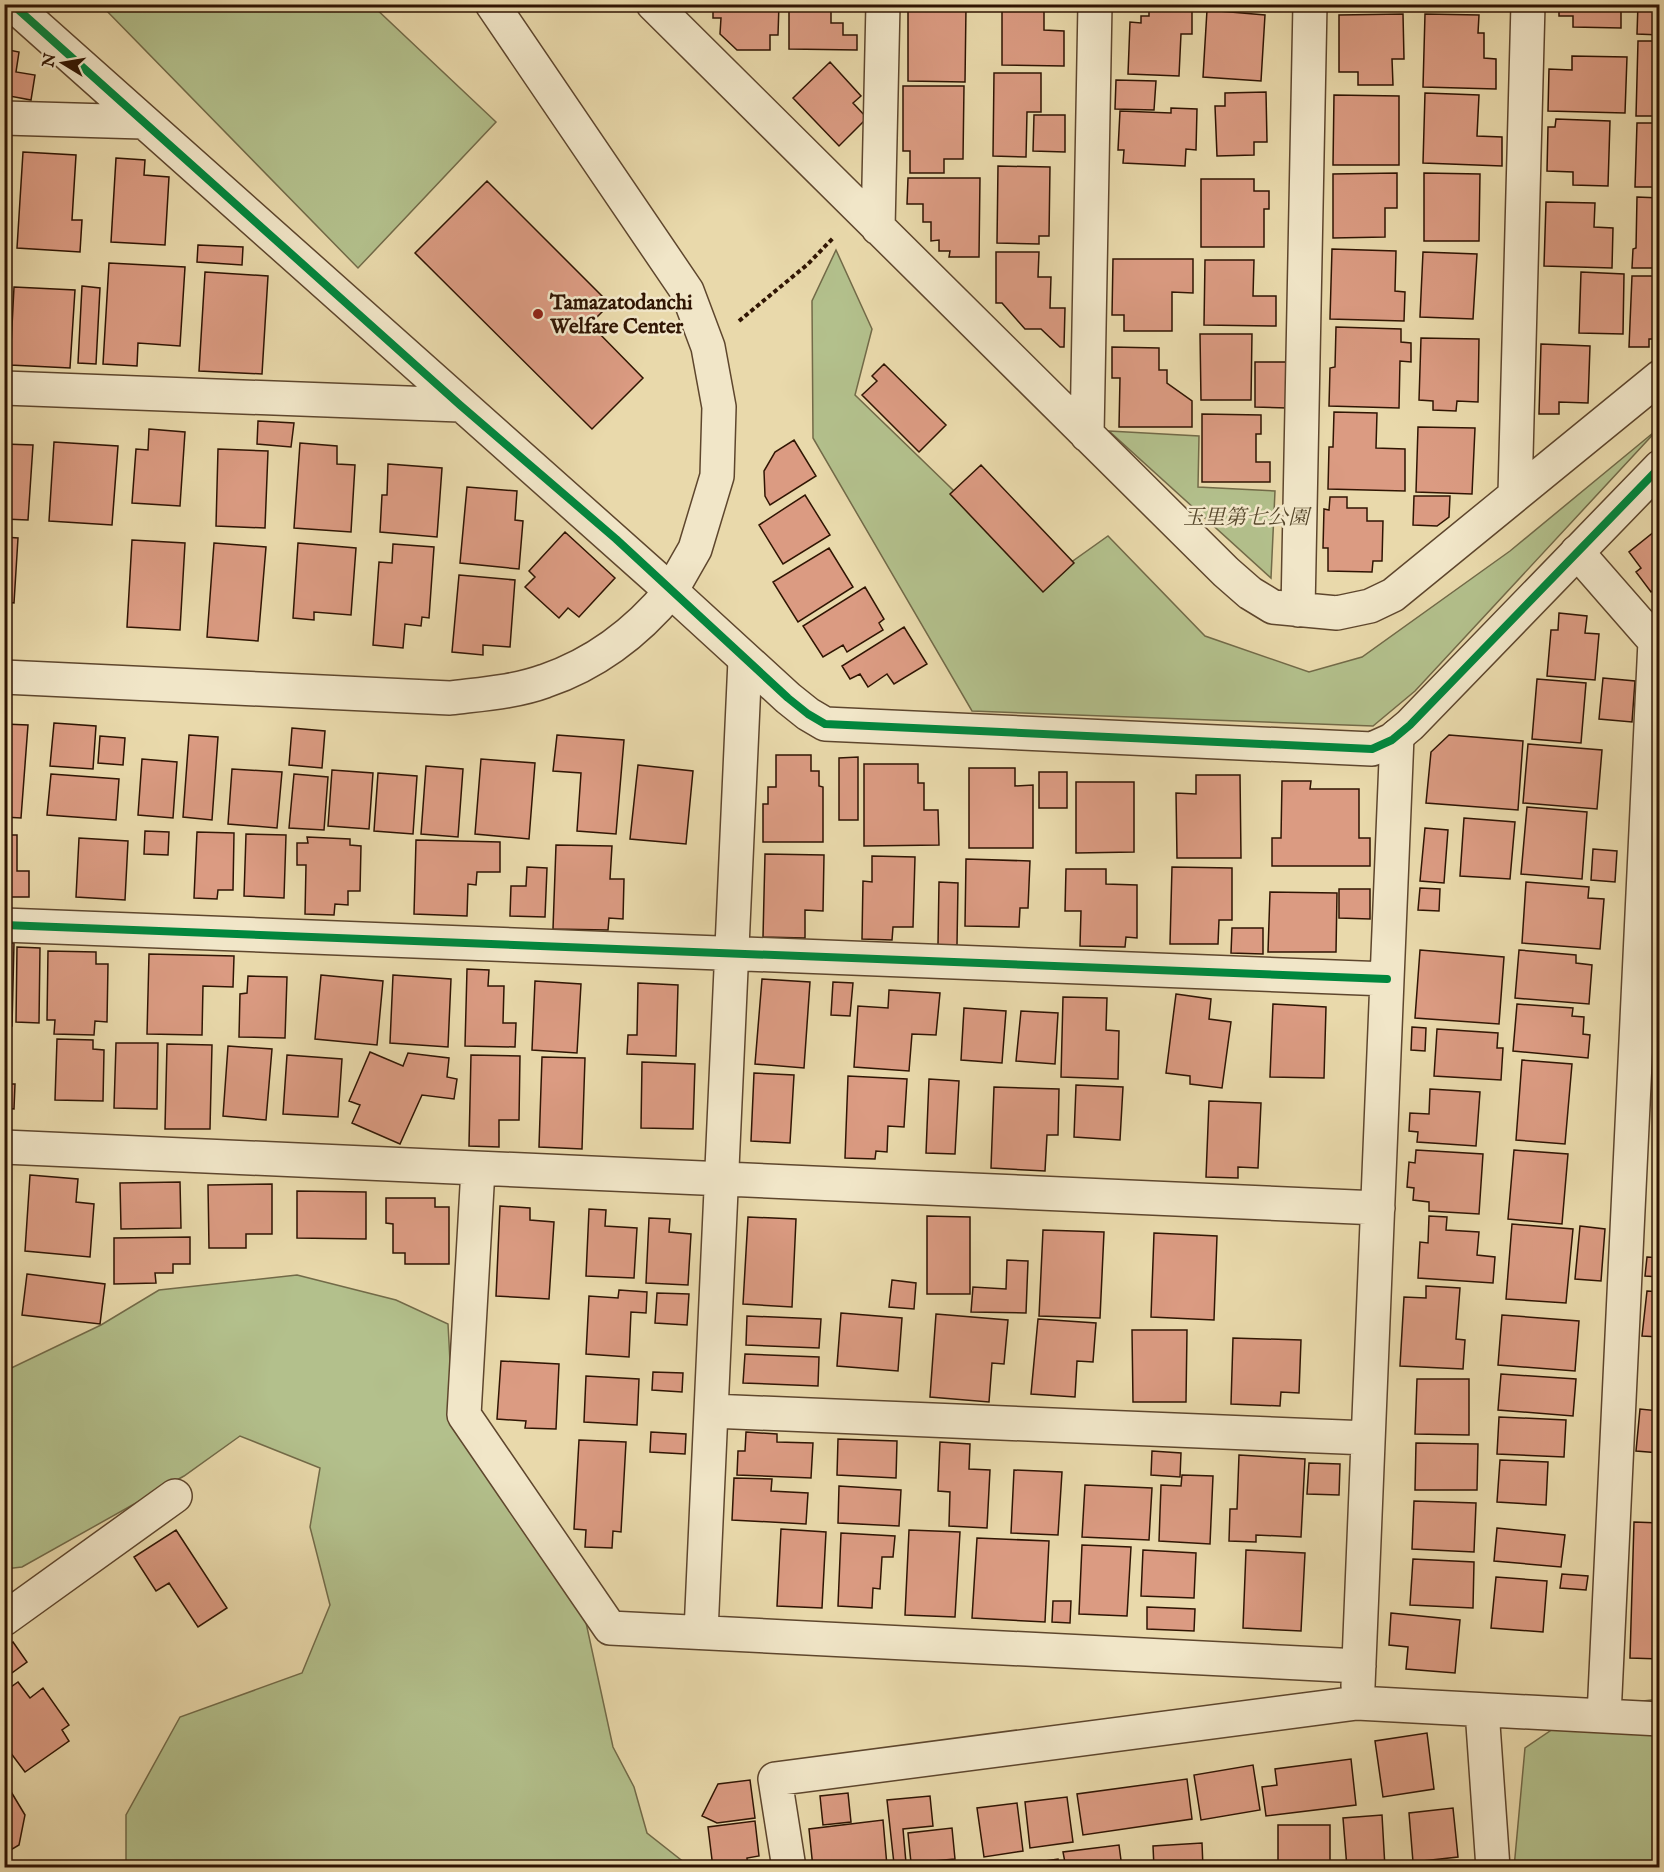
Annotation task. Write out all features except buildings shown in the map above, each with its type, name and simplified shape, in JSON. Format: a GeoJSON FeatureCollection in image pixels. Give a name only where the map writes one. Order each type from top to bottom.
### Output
{"type":"FeatureCollection","features":[{"type":"Feature","properties":{"kind":"street"},"geometry":{"type":"LineString","coordinates":[[12,4],[460,405],[616,540],[745,660],[807,714],[825,724],[846,727],[1372,749],[1396,736],[1659,467]]}},
{"type":"Feature","properties":{"kind":"street"},"geometry":{"type":"LineString","coordinates":[[4,677],[450,698],[506,691],[546,681],[611,648],[646,621],[671,591],[695,549],[717,476],[719,407],[708,347],[687,291],[492,4]]}},
{"type":"Feature","properties":{"kind":"street"},"geometry":{"type":"LineString","coordinates":[[653,4],[676,16],[868,219],[1250,593],[1273,607],[1337,614],[1370,606],[1393,595],[1659,377]]}},
{"type":"Feature","properties":{"kind":"street"},"geometry":{"type":"LineString","coordinates":[[868,219],[883,4]]}},
{"type":"Feature","properties":{"kind":"street"},"geometry":{"type":"LineString","coordinates":[[1087,435],[1095,4]]}},
{"type":"Feature","properties":{"kind":"street"},"geometry":{"type":"LineString","coordinates":[[1298,610],[1310,4]]}},
{"type":"Feature","properties":{"kind":"street"},"geometry":{"type":"LineString","coordinates":[[1515,494],[1528,4]]}},
{"type":"Feature","properties":{"kind":"street"},"geometry":{"type":"LineString","coordinates":[[4,118],[143,122]]}},
{"type":"Feature","properties":{"kind":"street"},"geometry":{"type":"LineString","coordinates":[[4,388],[460,405]]}},
{"type":"Feature","properties":{"kind":"street"},"geometry":{"type":"LineString","coordinates":[[1577,552],[1657,644],[1604,1716]]}},
{"type":"Feature","properties":{"kind":"street"},"geometry":{"type":"LineString","coordinates":[[701,1632],[745,660]]}},
{"type":"Feature","properties":{"kind":"street"},"geometry":{"type":"LineString","coordinates":[[1357,1703],[1396,736]]}},
{"type":"Feature","properties":{"kind":"street"},"geometry":{"type":"LineString","coordinates":[[4,925],[1387,979]]}},
{"type":"Feature","properties":{"kind":"street"},"geometry":{"type":"LineString","coordinates":[[4,1147],[722,1181],[1378,1208]]}},
{"type":"Feature","properties":{"kind":"street"},"geometry":{"type":"LineString","coordinates":[[478,1169],[464,1415],[610,1628],[1359,1666]]}},
{"type":"Feature","properties":{"kind":"street"},"geometry":{"type":"LineString","coordinates":[[711,1411],[1368,1438]]}},
{"type":"Feature","properties":{"kind":"street"},"geometry":{"type":"LineString","coordinates":[[4,1619],[175,1496]]}},
{"type":"Feature","properties":{"kind":"street"},"geometry":{"type":"LineString","coordinates":[[789,1868],[775,1779],[1357,1703],[1659,1719]]}},
{"type":"Feature","properties":{"kind":"street"},"geometry":{"type":"LineString","coordinates":[[1482,1710],[1493,1868]]}},
{"type":"Feature","properties":{"kind":"path"},"geometry":{"type":"LineString","coordinates":[[708,347],[808,264],[868,219]]}},
{"type":"Feature","properties":{"kind":"green space"},"geometry":{"type":"Polygon","coordinates":[[[101,5],[372,5],[496,122],[358,268],[101,5]]]}},
{"type":"Feature","properties":{"kind":"green space"},"geometry":{"type":"Polygon","coordinates":[[[836,250],[872,329],[855,395],[1046,580],[1108,536],[1205,636],[1309,672],[1362,657],[1510,551],[1659,428],[1415,691],[1373,726],[972,711],[813,438],[812,301],[836,250]]]}},
{"type":"Feature","properties":{"kind":"green space","name":"玉里第七公園"},"geometry":{"type":"Polygon","coordinates":[[[1109,431],[1199,436],[1198,487],[1275,491],[1271,578],[1109,431]]]}},
{"type":"Feature","properties":{"kind":"green space"},"geometry":{"type":"Polygon","coordinates":[[[297,1275],[396,1300],[448,1324],[453,1417],[585,1618],[613,1747],[634,1787],[647,1833],[690,1867],[126,1867],[126,1815],[180,1717],[302,1673],[330,1605],[310,1527],[320,1468],[240,1436],[184,1476],[22,1567],[5,1569],[5,1371],[101,1325],[159,1290],[297,1275]]]}},
{"type":"Feature","properties":{"kind":"green space"},"geometry":{"type":"Polygon","coordinates":[[[1659,1699],[1659,1867],[1514,1868],[1525,1748],[1584,1708],[1659,1699]]]}},
{"type":"Feature","properties":{"kind":"cycle path"},"geometry":{"type":"LineString","coordinates":[[12,4],[460,405],[616,539],[788,698],[825,724],[1372,749],[1392,740],[1410,725],[1660,467]]}},
{"type":"Feature","properties":{"kind":"cycle path"},"geometry":{"type":"LineString","coordinates":[[4,925],[1387,979]]}},
{"type":"Feature","properties":{"kind":"place","name":"Tamazatodanchi Welfare Center"},"geometry":{"type":"Point","coordinates":[538,314]}}]}
